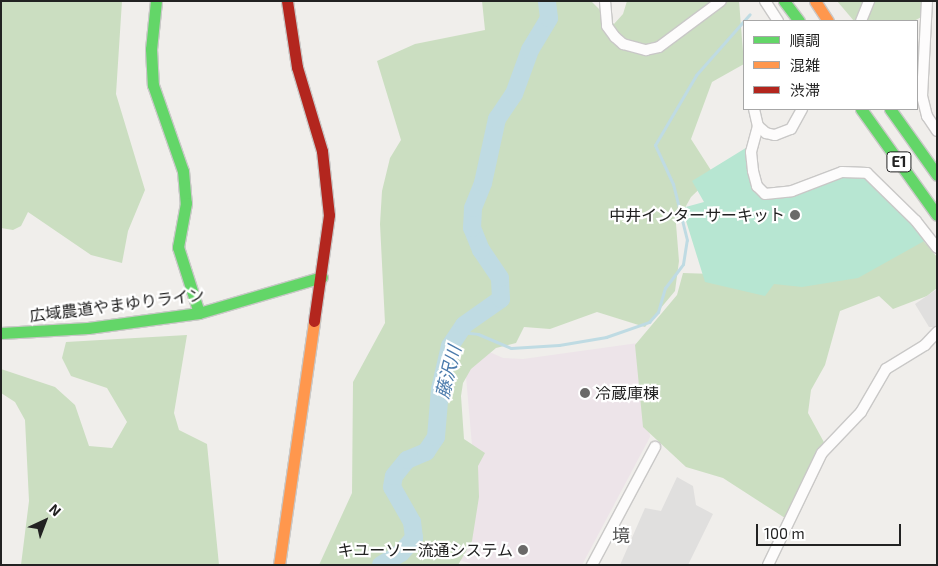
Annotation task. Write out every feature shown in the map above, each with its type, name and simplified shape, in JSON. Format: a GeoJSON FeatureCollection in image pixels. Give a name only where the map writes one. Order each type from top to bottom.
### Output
{"type":"FeatureCollection","features":[{"type":"Feature","properties":{"kind":"main road"},"geometry":{"type":"LineString","coordinates":[[156,1],[151,49],[153,85],[182,171],[186,203],[178,247],[199,313]]}},
{"type":"Feature","properties":{"kind":"main road"},"geometry":{"type":"LineString","coordinates":[[279,565],[322,277],[329,215],[326,175],[297,67],[287,1]]}},
{"type":"Feature","properties":{"kind":"main road"},"geometry":{"type":"LineString","coordinates":[[784,1],[798,20]]}},
{"type":"Feature","properties":{"kind":"main road"},"geometry":{"type":"LineString","coordinates":[[815,1],[827,20]]}},
{"type":"Feature","properties":{"kind":"main road","name":"E1"},"geometry":{"type":"LineString","coordinates":[[862,110],[937,215]]}},
{"type":"Feature","properties":{"kind":"main road","name":"E1"},"geometry":{"type":"LineString","coordinates":[[891,110],[937,175]]}},
{"type":"Feature","properties":{"kind":"main road","name":"広域農道やまゆりライン"},"geometry":{"type":"LineString","coordinates":[[1,333],[88,328],[199,313],[322,277]]}},
{"type":"Feature","properties":{"kind":"street"},"geometry":{"type":"LineString","coordinates":[[605,1],[607,26],[615,38],[623,44],[646,50],[659,47],[721,1]]}},
{"type":"Feature","properties":{"kind":"street"},"geometry":{"type":"LineString","coordinates":[[765,1],[777,20]]}},
{"type":"Feature","properties":{"kind":"street"},"geometry":{"type":"LineString","coordinates":[[861,20],[869,1]]}},
{"type":"Feature","properties":{"kind":"street"},"geometry":{"type":"LineString","coordinates":[[927,1],[922,96],[927,116],[937,131]]}},
{"type":"Feature","properties":{"kind":"street"},"geometry":{"type":"LineString","coordinates":[[754,110],[758,126],[751,152],[753,171],[757,186],[765,194],[792,191],[842,172],[867,173],[916,221],[937,248]]}},
{"type":"Feature","properties":{"kind":"street"},"geometry":{"type":"LineString","coordinates":[[758,126],[766,134],[784,134],[798,119],[802,110]]}},
{"type":"Feature","properties":{"kind":"street"},"geometry":{"type":"LineString","coordinates":[[768,565],[826,447],[861,412],[886,369],[925,345],[937,332]]}},
{"type":"Feature","properties":{"kind":"street"},"geometry":{"type":"LineString","coordinates":[[592,565],[655,447]]}},
{"type":"Feature","properties":{"kind":"shaded area"},"geometry":{"type":"Polygon","coordinates":[[[937,289],[937,327],[929,327],[915,304],[937,289]]]}},
{"type":"Feature","properties":{"kind":"shaded area"},"geometry":{"type":"Polygon","coordinates":[[[638,343],[650,437],[582,565],[476,565],[448,557],[473,457],[465,365],[485,350],[503,358],[523,359],[638,343]]]}},
{"type":"Feature","properties":{"kind":"shaded area"},"geometry":{"type":"Polygon","coordinates":[[[677,477],[693,486],[696,505],[713,514],[688,565],[620,565],[645,508],[661,511],[677,477]]]}},
{"type":"Feature","properties":{"kind":"green space"},"geometry":{"type":"Polygon","coordinates":[[[1,1],[122,1],[116,94],[145,190],[128,231],[122,263],[91,255],[28,212],[21,226],[13,230],[1,228],[1,1]]]}},
{"type":"Feature","properties":{"kind":"green space"},"geometry":{"type":"Polygon","coordinates":[[[482,1],[591,1],[614,24],[623,14],[627,1],[739,1],[743,65],[712,82],[691,139],[714,175],[691,197],[676,224],[679,261],[675,291],[645,327],[597,312],[550,329],[524,327],[516,343],[496,348],[471,369],[463,383],[461,396],[464,439],[485,453],[478,466],[479,497],[472,541],[458,565],[319,565],[352,493],[353,382],[385,323],[380,224],[382,191],[390,158],[401,140],[377,61],[415,44],[485,30],[482,1]]]}},
{"type":"Feature","properties":{"kind":"green space"},"geometry":{"type":"Polygon","coordinates":[[[837,1],[926,1],[925,15],[916,20],[853,20],[837,1]]]}},
{"type":"Feature","properties":{"kind":"green space","name":"中井インターサーキット"},"geometry":{"type":"Polygon","coordinates":[[[749,146],[753,183],[763,200],[814,189],[843,176],[869,178],[926,240],[858,278],[802,287],[774,284],[765,296],[705,282],[682,208],[704,202],[692,181],[749,146]]]}},
{"type":"Feature","properties":{"kind":"green space"},"geometry":{"type":"Polygon","coordinates":[[[916,232],[937,257],[937,288],[927,296],[893,309],[879,296],[840,311],[825,365],[811,390],[808,413],[826,446],[785,518],[723,478],[686,467],[643,427],[635,345],[677,295],[683,273],[743,275],[916,232]]]}},
{"type":"Feature","properties":{"kind":"green space"},"geometry":{"type":"Polygon","coordinates":[[[187,335],[174,413],[179,430],[207,444],[219,565],[21,565],[29,501],[25,420],[15,402],[1,393],[1,369],[55,387],[75,405],[89,446],[112,448],[127,422],[107,388],[71,376],[62,358],[66,342],[187,335]]]}},
{"type":"Feature","properties":{"kind":"waterway","name":"藤沢川"},"geometry":{"type":"LineString","coordinates":[[381,565],[401,553],[414,538],[412,522],[392,487],[394,476],[407,460],[426,452],[436,437],[440,389],[450,346],[464,325],[501,299],[500,278],[481,250],[472,228],[473,208],[483,183],[497,119],[514,94],[530,50],[549,18],[547,1]]}},
{"type":"Feature","properties":{"kind":"waterway"},"geometry":{"type":"LineString","coordinates":[[745,20],[750,14]]}},
{"type":"Feature","properties":{"kind":"waterway"},"geometry":{"type":"LineString","coordinates":[[460,332],[478,334],[511,348],[559,345],[606,337],[649,322],[658,312],[665,288],[683,264],[687,240],[673,184],[655,145],[696,75],[743,22]]}},
{"type":"Feature","properties":{"kind":"traffic: fast"},"geometry":{"type":"LineString","coordinates":[[156,1],[151,49],[153,85],[183,171],[186,203],[178,247],[199,313]]}},
{"type":"Feature","properties":{"kind":"traffic: fast"},"geometry":{"type":"LineString","coordinates":[[784,1],[798,20]]}},
{"type":"Feature","properties":{"kind":"traffic: fast"},"geometry":{"type":"LineString","coordinates":[[862,110],[937,215]]}},
{"type":"Feature","properties":{"kind":"traffic: fast"},"geometry":{"type":"LineString","coordinates":[[891,110],[937,175]]}},
{"type":"Feature","properties":{"kind":"traffic: fast"},"geometry":{"type":"LineString","coordinates":[[1,333],[88,328],[199,313],[322,277]]}},
{"type":"Feature","properties":{"kind":"traffic: slow"},"geometry":{"type":"LineString","coordinates":[[815,1],[827,20]]}},
{"type":"Feature","properties":{"kind":"traffic: slow"},"geometry":{"type":"LineString","coordinates":[[279,565],[314,321]]}},
{"type":"Feature","properties":{"kind":"traffic: jam"},"geometry":{"type":"LineString","coordinates":[[287,1],[297,67],[322,151],[329,215],[314,321]]}},
{"type":"Feature","properties":{"kind":"place","name":"中井インターサーキット"},"geometry":{"type":"Point","coordinates":[795,215]}},
{"type":"Feature","properties":{"kind":"place","name":"冷蔵庫棟"},"geometry":{"type":"Point","coordinates":[585,393]}},
{"type":"Feature","properties":{"kind":"place","name":"キユーソー流通システム"},"geometry":{"type":"Point","coordinates":[523,550]}},
{"type":"Feature","properties":{"kind":"district","name":"境"},"geometry":{"type":"Point","coordinates":[621,535]}}]}
